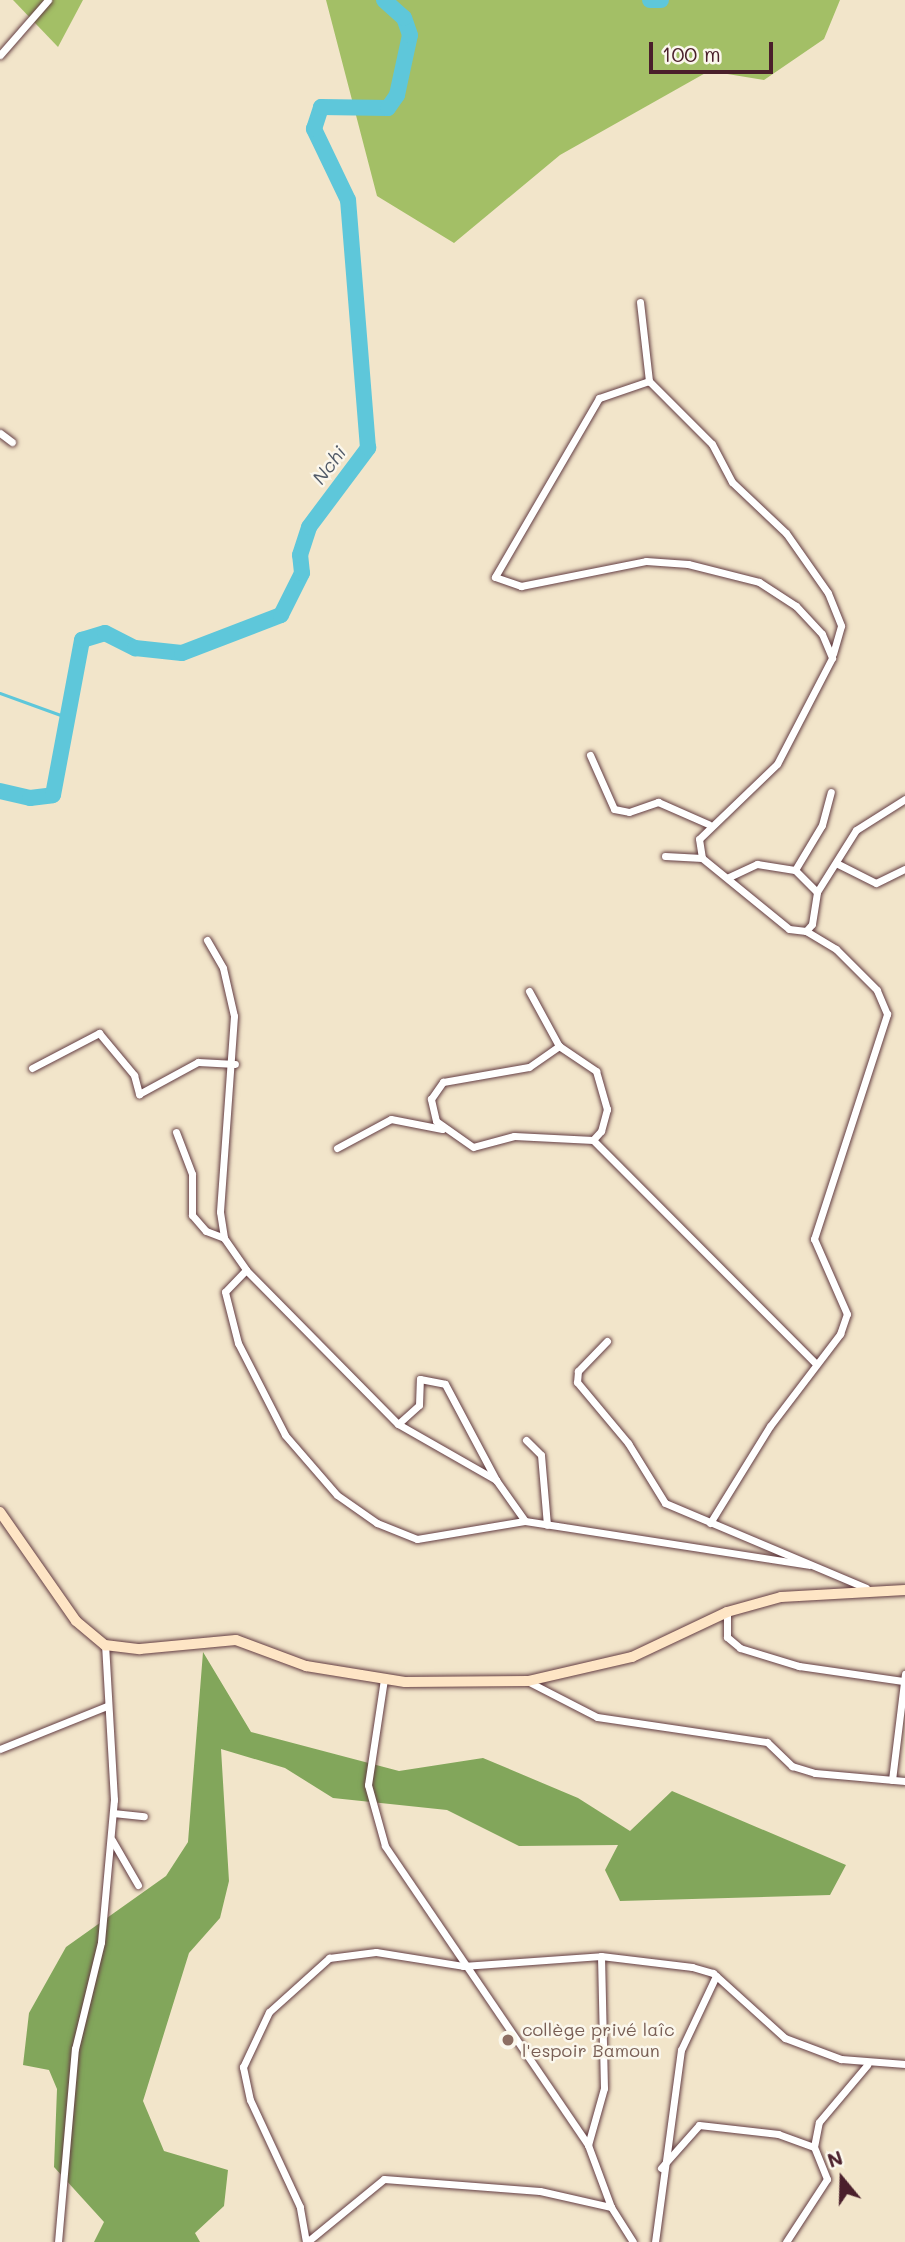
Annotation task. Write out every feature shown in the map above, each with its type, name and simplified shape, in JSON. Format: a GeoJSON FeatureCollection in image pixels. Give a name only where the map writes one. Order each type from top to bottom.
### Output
{"type":"FeatureCollection","features":[{"type":"Feature","properties":{"kind":"main road"},"geometry":{"type":"LineString","coordinates":[[0,1512],[76,1620],[105,1645],[139,1649],[236,1640],[306,1666],[384,1679],[528,1681],[632,1657],[727,1612],[781,1597],[866,1588],[905,1590]]}},
{"type":"Feature","properties":{"kind":"street"},"geometry":{"type":"LineString","coordinates":[[0,55],[48,0]]}},
{"type":"Feature","properties":{"kind":"street"},"geometry":{"type":"LineString","coordinates":[[640,302],[649,381],[712,444],[732,482],[786,533],[828,593],[841,626],[833,654],[769,776],[708,824],[699,839],[702,858]]}},
{"type":"Feature","properties":{"kind":"street"},"geometry":{"type":"LineString","coordinates":[[649,381],[599,398],[495,577],[505,585],[541,585],[646,561],[725,571],[788,600],[833,654]]}},
{"type":"Feature","properties":{"kind":"street"},"geometry":{"type":"LineString","coordinates":[[0,433],[12,442]]}},
{"type":"Feature","properties":{"kind":"street"},"geometry":{"type":"LineString","coordinates":[[590,755],[614,809],[629,812],[658,802],[708,824]]}},
{"type":"Feature","properties":{"kind":"street"},"geometry":{"type":"LineString","coordinates":[[795,870],[822,825],[831,792]]}},
{"type":"Feature","properties":{"kind":"street"},"geometry":{"type":"LineString","coordinates":[[806,931],[817,892],[838,864],[856,830],[905,799]]}},
{"type":"Feature","properties":{"kind":"street"},"geometry":{"type":"LineString","coordinates":[[664,856],[702,858],[729,877],[789,929],[806,931],[836,949],[877,990],[887,1014],[814,1239],[847,1314],[840,1334],[814,1362],[710,1523]]}},
{"type":"Feature","properties":{"kind":"street"},"geometry":{"type":"LineString","coordinates":[[729,877],[757,864],[795,870],[817,892]]}},
{"type":"Feature","properties":{"kind":"street"},"geometry":{"type":"LineString","coordinates":[[838,864],[876,883],[905,869]]}},
{"type":"Feature","properties":{"kind":"street"},"geometry":{"type":"LineString","coordinates":[[207,940],[232,995],[235,1064],[220,1201],[224,1238]]}},
{"type":"Feature","properties":{"kind":"street"},"geometry":{"type":"LineString","coordinates":[[528,991],[559,1046],[596,1071],[605,1094],[606,1118],[593,1140]]}},
{"type":"Feature","properties":{"kind":"street"},"geometry":{"type":"LineString","coordinates":[[32,1068],[99,1033],[134,1075],[139,1094],[198,1062],[235,1064]]}},
{"type":"Feature","properties":{"kind":"street"},"geometry":{"type":"LineString","coordinates":[[442,1129],[431,1098],[443,1082],[529,1067],[559,1046]]}},
{"type":"Feature","properties":{"kind":"street"},"geometry":{"type":"LineString","coordinates":[[337,1148],[391,1119],[442,1129],[473,1147],[514,1136],[593,1140],[814,1362]]}},
{"type":"Feature","properties":{"kind":"street"},"geometry":{"type":"LineString","coordinates":[[176,1132],[192,1174],[192,1215],[224,1238],[246,1270],[398,1424],[496,1480]]}},
{"type":"Feature","properties":{"kind":"street"},"geometry":{"type":"LineString","coordinates":[[246,1270],[225,1292],[238,1343],[285,1435],[337,1495],[377,1523],[416,1539],[526,1521],[809,1565]]}},
{"type":"Feature","properties":{"kind":"street"},"geometry":{"type":"LineString","coordinates":[[607,1341],[578,1371],[577,1382],[628,1443],[660,1498],[710,1523],[866,1588]]}},
{"type":"Feature","properties":{"kind":"street"},"geometry":{"type":"LineString","coordinates":[[398,1424],[419,1405],[420,1379],[445,1384],[496,1480],[526,1521]]}},
{"type":"Feature","properties":{"kind":"street"},"geometry":{"type":"LineString","coordinates":[[526,1440],[541,1455],[547,1525]]}},
{"type":"Feature","properties":{"kind":"street"},"geometry":{"type":"LineString","coordinates":[[727,1612],[727,1637],[740,1648],[799,1666],[904,1677],[892,1780]]}},
{"type":"Feature","properties":{"kind":"street"},"geometry":{"type":"LineString","coordinates":[[58,2242],[75,2049],[102,1942],[113,1813],[105,1645]]}},
{"type":"Feature","properties":{"kind":"street"},"geometry":{"type":"LineString","coordinates":[[384,1679],[368,1771],[370,1801],[385,1846],[463,1966],[588,2145],[611,2207],[633,2242]]}},
{"type":"Feature","properties":{"kind":"street"},"geometry":{"type":"LineString","coordinates":[[528,1681],[597,1717],[755,1740],[800,1769],[905,1781]]}},
{"type":"Feature","properties":{"kind":"street"},"geometry":{"type":"LineString","coordinates":[[0,1749],[107,1706]]}},
{"type":"Feature","properties":{"kind":"street"},"geometry":{"type":"LineString","coordinates":[[113,1813],[144,1816]]}},
{"type":"Feature","properties":{"kind":"street"},"geometry":{"type":"LineString","coordinates":[[110,1836],[138,1885]]}},
{"type":"Feature","properties":{"kind":"street"},"geometry":{"type":"LineString","coordinates":[[611,2207],[540,2191],[384,2179],[306,2242],[296,2197],[244,2083],[256,2033],[283,1997],[329,1958],[376,1952],[463,1966],[601,1956],[692,1967],[716,1976],[785,2038],[867,2064],[905,2064]]}},
{"type":"Feature","properties":{"kind":"street"},"geometry":{"type":"LineString","coordinates":[[588,2145],[604,2088],[601,1956]]}},
{"type":"Feature","properties":{"kind":"street"},"geometry":{"type":"LineString","coordinates":[[655,2242],[661,2168],[681,2050],[716,1976]]}},
{"type":"Feature","properties":{"kind":"street"},"geometry":{"type":"LineString","coordinates":[[786,2242],[827,2179],[814,2147],[825,2108],[867,2064]]}},
{"type":"Feature","properties":{"kind":"street"},"geometry":{"type":"LineString","coordinates":[[661,2168],[699,2125],[765,2132],[814,2147]]}},
{"type":"Feature","properties":{"kind":"green space"},"geometry":{"type":"Polygon","coordinates":[[[13,0],[83,0],[58,47],[13,0]]]}},
{"type":"Feature","properties":{"kind":"green space"},"geometry":{"type":"Polygon","coordinates":[[[326,0],[840,0],[824,39],[764,80],[709,71],[560,155],[454,243],[377,196],[326,0]]]}},
{"type":"Feature","properties":{"kind":"green space"},"geometry":{"type":"Polygon","coordinates":[[[203,1652],[251,1732],[399,1771],[483,1758],[578,1798],[630,1831],[672,1791],[846,1865],[830,1895],[620,1901],[605,1870],[618,1845],[519,1846],[447,1810],[333,1798],[285,1768],[221,1749],[229,1881],[220,1918],[189,1953],[143,2101],[164,2151],[228,2170],[224,2206],[195,2233],[200,2242],[94,2242],[104,2222],[54,2167],[57,2089],[49,2070],[23,2065],[29,2013],[66,1947],[166,1876],[188,1842],[203,1652]]]}},
{"type":"Feature","properties":{"kind":"waterway","name":"Nchi"},"geometry":{"type":"LineString","coordinates":[[0,791],[30,798],[53,795],[82,640],[105,633],[135,648],[182,653],[281,615],[302,573],[300,555],[309,527],[368,448],[348,200],[314,129],[321,107],[388,108],[397,95],[410,35],[404,18],[384,0]]}},
{"type":"Feature","properties":{"kind":"waterway","name":"Nchi"},"geometry":{"type":"LineString","coordinates":[[650,0],[661,0]]}},
{"type":"Feature","properties":{"kind":"waterway"},"geometry":{"type":"LineString","coordinates":[[0,693],[69,718]]}},
{"type":"Feature","properties":{"kind":"place","name":"collège privé laîc l'espoir Bamoun"},"geometry":{"type":"Point","coordinates":[508,2040]}}]}
